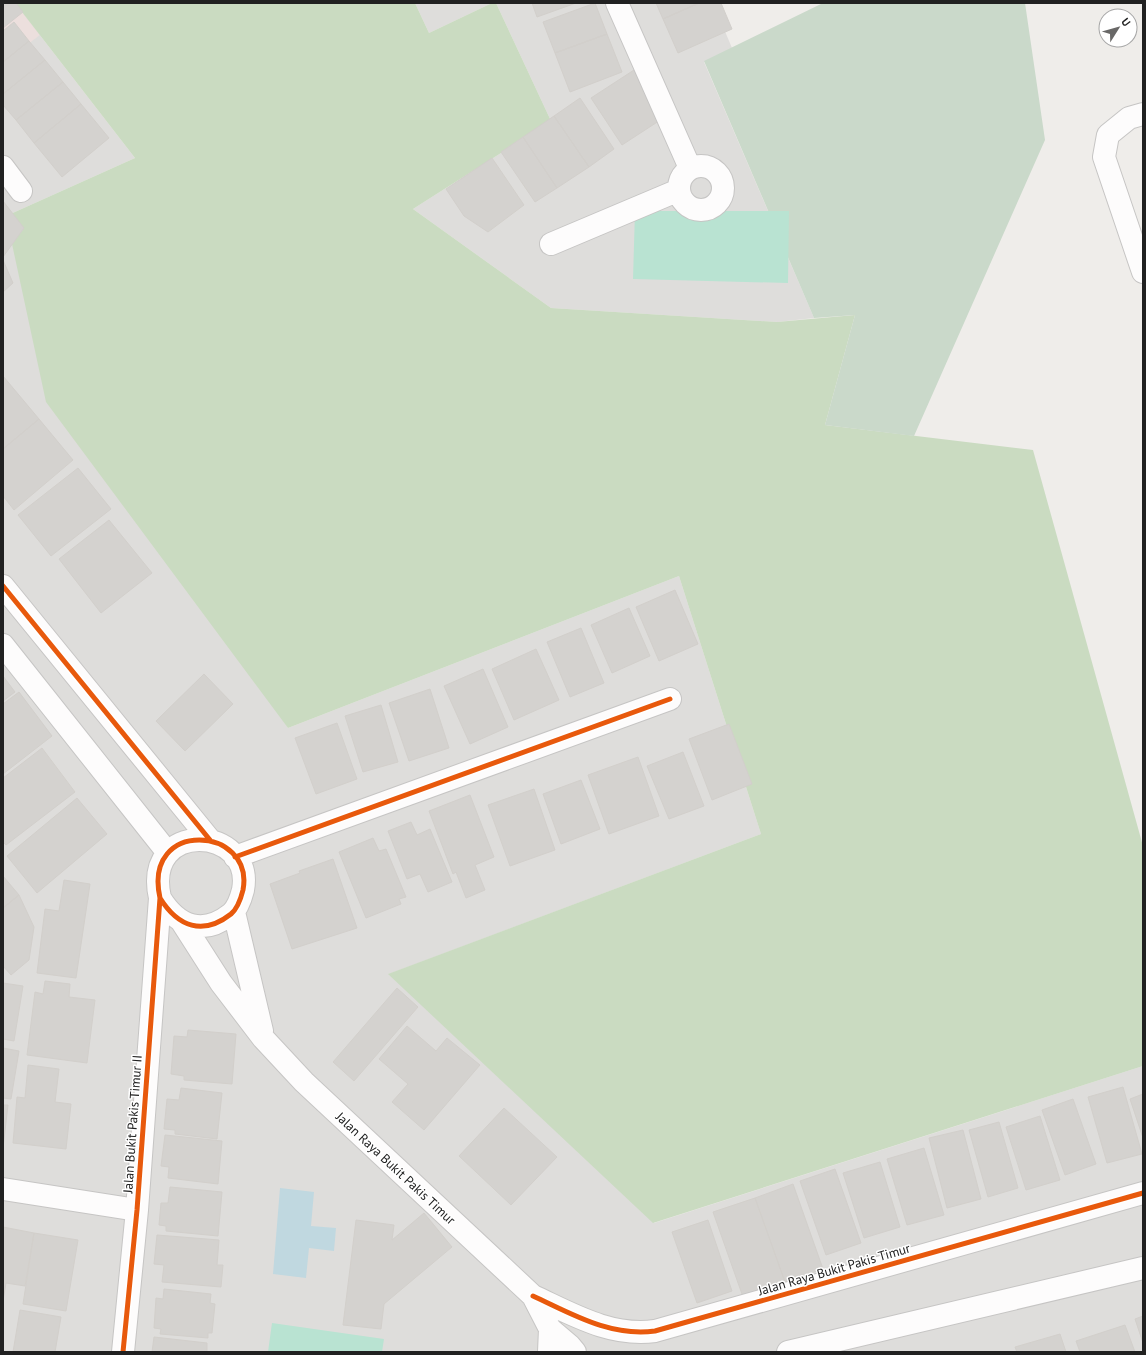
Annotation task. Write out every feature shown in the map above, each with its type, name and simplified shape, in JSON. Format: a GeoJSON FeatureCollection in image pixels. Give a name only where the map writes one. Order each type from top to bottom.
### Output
{"type":"FeatureCollection","features":[{"type":"Feature","properties":{"kind":"street"},"geometry":{"type":"LineString","coordinates":[[618,3],[690,168]]}},
{"type":"Feature","properties":{"kind":"street"},"geometry":{"type":"LineString","coordinates":[[1143,114],[1129,118],[1108,135],[1104,157],[1143,272]]}},
{"type":"Feature","properties":{"kind":"street"},"geometry":{"type":"LineString","coordinates":[[701,165],[712,168],[721,177],[724,188],[721,199],[713,207],[702,211],[691,208],[682,200],[678,190],[679,181],[683,174],[690,168],[701,165]]}},
{"type":"Feature","properties":{"kind":"street"},"geometry":{"type":"LineString","coordinates":[[3,167],[21,192]]}},
{"type":"Feature","properties":{"kind":"street"},"geometry":{"type":"LineString","coordinates":[[551,244],[678,190]]}},
{"type":"Feature","properties":{"kind":"street"},"geometry":{"type":"LineString","coordinates":[[3,586],[210,840]]}},
{"type":"Feature","properties":{"kind":"street"},"geometry":{"type":"LineString","coordinates":[[3,645],[168,853]]}},
{"type":"Feature","properties":{"kind":"street"},"geometry":{"type":"LineString","coordinates":[[235,856],[670,699]]}},
{"type":"Feature","properties":{"kind":"street"},"geometry":{"type":"LineString","coordinates":[[195,839],[210,840],[224,846],[235,856],[242,870],[244,884],[241,899],[234,912],[223,920],[209,926],[195,926],[182,922],[168,912],[160,898],[157,886],[161,863],[168,853],[180,844],[195,839]]}},
{"type":"Feature","properties":{"kind":"street","name":"Jalan Bukit Pakis Timur II"},"geometry":{"type":"LineString","coordinates":[[123,1352],[137,1210],[160,898]]}},
{"type":"Feature","properties":{"kind":"street"},"geometry":{"type":"LineString","coordinates":[[234,912],[263,1038]]}},
{"type":"Feature","properties":{"kind":"street","name":"Jalan Raya Bukit Pakis Timur"},"geometry":{"type":"LineString","coordinates":[[182,922],[221,983],[263,1038],[304,1082],[533,1296],[596,1324],[609,1328],[637,1333],[655,1331],[1143,1193]]}},
{"type":"Feature","properties":{"kind":"street"},"geometry":{"type":"LineString","coordinates":[[3,1189],[137,1210]]}},
{"type":"Feature","properties":{"kind":"street"},"geometry":{"type":"LineString","coordinates":[[788,1352],[1143,1268]]}},
{"type":"Feature","properties":{"kind":"street","name":"Jalan Raya Bukit Pakis Timur"},"geometry":{"type":"LineString","coordinates":[[533,1296],[550,1329],[575,1352]]}},
{"type":"Feature","properties":{"kind":"street","name":"Jalan Raya Bukit Pakis Timur"},"geometry":{"type":"LineString","coordinates":[[549,1352],[550,1329]]}},
{"type":"Feature","properties":{"kind":"shaded area"},"geometry":{"type":"Polygon","coordinates":[[[3,3],[15,3],[135,158],[6,216],[288,728],[679,576],[761,834],[389,974],[654,1223],[1143,1066],[1143,1352],[3,1352],[3,3]]]}},
{"type":"Feature","properties":{"kind":"shaded area"},"geometry":{"type":"Polygon","coordinates":[[[3,3],[15,3],[40,35],[3,63],[3,3]]]}},
{"type":"Feature","properties":{"kind":"shaded area"},"geometry":{"type":"Polygon","coordinates":[[[415,3],[492,3],[429,33],[415,3]]]}},
{"type":"Feature","properties":{"kind":"shaded area"},"geometry":{"type":"Polygon","coordinates":[[[496,3],[713,3],[732,48],[704,62],[814,318],[777,322],[551,308],[413,209],[551,121],[496,3]]]}},
{"type":"Feature","properties":{"kind":"green space"},"geometry":{"type":"Polygon","coordinates":[[[15,3],[415,3],[429,33],[492,3],[496,3],[551,121],[413,209],[551,308],[777,322],[855,315],[825,425],[1033,450],[1143,846],[1143,1066],[653,1223],[388,974],[761,834],[679,576],[288,728],[46,402],[6,216],[135,158],[15,3]]]}},
{"type":"Feature","properties":{"kind":"green space"},"geometry":{"type":"Polygon","coordinates":[[[823,3],[1025,3],[1045,140],[914,436],[825,425],[855,315],[814,318],[704,61],[823,3]]]}},
{"type":"Feature","properties":{"kind":"green space"},"geometry":{"type":"Polygon","coordinates":[[[635,211],[789,211],[788,283],[633,279],[635,211]]]}},
{"type":"Feature","properties":{"kind":"green space"},"geometry":{"type":"Polygon","coordinates":[[[272,1323],[384,1339],[382,1352],[268,1352],[272,1323]]]}},
{"type":"Feature","properties":{"kind":"water"},"geometry":{"type":"Polygon","coordinates":[[[280,1188],[314,1192],[311,1226],[336,1228],[334,1251],[309,1248],[306,1278],[273,1274],[280,1188]]]}},
{"type":"Feature","properties":{"kind":"building"},"geometry":{"type":"Polygon","coordinates":[[[3,3],[16,3],[23,12],[3,28],[3,3]]]}},
{"type":"Feature","properties":{"kind":"building"},"geometry":{"type":"Polygon","coordinates":[[[532,3],[576,3],[537,17],[532,3]]]}},
{"type":"Feature","properties":{"kind":"building"},"geometry":{"type":"Polygon","coordinates":[[[595,3],[607,34],[555,53],[543,22],[595,3]]]}},
{"type":"Feature","properties":{"kind":"building"},"geometry":{"type":"Polygon","coordinates":[[[656,3],[699,3],[663,19],[656,3]]]}},
{"type":"Feature","properties":{"kind":"building"},"geometry":{"type":"Polygon","coordinates":[[[699,3],[721,3],[732,29],[678,53],[663,19],[699,3]]]}},
{"type":"Feature","properties":{"kind":"building"},"geometry":{"type":"Polygon","coordinates":[[[14,22],[29,41],[3,62],[3,31],[14,22]]]}},
{"type":"Feature","properties":{"kind":"building"},"geometry":{"type":"Polygon","coordinates":[[[607,34],[622,72],[570,92],[555,53],[607,34]]]}},
{"type":"Feature","properties":{"kind":"building"},"geometry":{"type":"Polygon","coordinates":[[[29,41],[45,60],[3,94],[3,62],[29,41]]]}},
{"type":"Feature","properties":{"kind":"building"},"geometry":{"type":"Polygon","coordinates":[[[45,60],[63,82],[16,120],[3,105],[3,94],[45,60]]]}},
{"type":"Feature","properties":{"kind":"building"},"geometry":{"type":"Polygon","coordinates":[[[634,70],[665,117],[622,145],[591,98],[634,70]]]}},
{"type":"Feature","properties":{"kind":"building"},"geometry":{"type":"Polygon","coordinates":[[[63,82],[81,104],[34,143],[16,120],[63,82]]]}},
{"type":"Feature","properties":{"kind":"building"},"geometry":{"type":"Polygon","coordinates":[[[580,98],[614,149],[589,167],[554,116],[580,98]]]}},
{"type":"Feature","properties":{"kind":"building"},"geometry":{"type":"Polygon","coordinates":[[[81,104],[109,138],[62,177],[34,143],[81,104]]]}},
{"type":"Feature","properties":{"kind":"building"},"geometry":{"type":"Polygon","coordinates":[[[554,116],[589,167],[557,188],[523,137],[554,116]]]}},
{"type":"Feature","properties":{"kind":"building"},"geometry":{"type":"Polygon","coordinates":[[[523,137],[557,188],[535,202],[501,152],[523,137]]]}},
{"type":"Feature","properties":{"kind":"building"},"geometry":{"type":"Polygon","coordinates":[[[492,158],[524,205],[488,232],[464,216],[446,189],[492,158]]]}},
{"type":"Feature","properties":{"kind":"building"},"geometry":{"type":"Polygon","coordinates":[[[3,201],[24,228],[3,257],[3,201]]]}},
{"type":"Feature","properties":{"kind":"building"},"geometry":{"type":"Polygon","coordinates":[[[3,260],[13,283],[3,292],[3,260]]]}},
{"type":"Feature","properties":{"kind":"building"},"geometry":{"type":"Polygon","coordinates":[[[3,376],[39,419],[3,449],[3,376]]]}},
{"type":"Feature","properties":{"kind":"building"},"geometry":{"type":"Polygon","coordinates":[[[39,419],[73,460],[14,510],[3,496],[3,449],[39,419]]]}},
{"type":"Feature","properties":{"kind":"building"},"geometry":{"type":"Polygon","coordinates":[[[78,468],[111,509],[51,556],[18,515],[78,468]]]}},
{"type":"Feature","properties":{"kind":"building"},"geometry":{"type":"Polygon","coordinates":[[[109,520],[152,573],[101,613],[59,559],[109,520]]]}},
{"type":"Feature","properties":{"kind":"building"},"geometry":{"type":"Polygon","coordinates":[[[675,590],[698,644],[659,661],[636,607],[675,590]]]}},
{"type":"Feature","properties":{"kind":"building"},"geometry":{"type":"Polygon","coordinates":[[[629,608],[650,656],[612,673],[591,625],[629,608]]]}},
{"type":"Feature","properties":{"kind":"building"},"geometry":{"type":"Polygon","coordinates":[[[581,628],[604,683],[570,697],[547,642],[581,628]]]}},
{"type":"Feature","properties":{"kind":"building"},"geometry":{"type":"Polygon","coordinates":[[[536,649],[559,700],[514,720],[492,669],[536,649]]]}},
{"type":"Feature","properties":{"kind":"building"},"geometry":{"type":"Polygon","coordinates":[[[483,669],[508,727],[470,744],[444,686],[483,669]]]}},
{"type":"Feature","properties":{"kind":"building"},"geometry":{"type":"Polygon","coordinates":[[[204,674],[233,704],[185,751],[156,721],[204,674]]]}},
{"type":"Feature","properties":{"kind":"building"},"geometry":{"type":"Polygon","coordinates":[[[3,676],[15,692],[3,701],[3,676]]]}},
{"type":"Feature","properties":{"kind":"building"},"geometry":{"type":"Polygon","coordinates":[[[430,689],[449,748],[409,761],[389,703],[430,689]]]}},
{"type":"Feature","properties":{"kind":"building"},"geometry":{"type":"Polygon","coordinates":[[[19,692],[52,736],[3,774],[3,704],[19,692]]]}},
{"type":"Feature","properties":{"kind":"building"},"geometry":{"type":"Polygon","coordinates":[[[381,705],[398,762],[363,772],[345,716],[381,705]]]}},
{"type":"Feature","properties":{"kind":"building"},"geometry":{"type":"Polygon","coordinates":[[[337,723],[357,779],[316,794],[295,738],[337,723]]]}},
{"type":"Feature","properties":{"kind":"building"},"geometry":{"type":"Polygon","coordinates":[[[729,724],[752,784],[712,800],[689,739],[729,724]]]}},
{"type":"Feature","properties":{"kind":"building"},"geometry":{"type":"Polygon","coordinates":[[[42,748],[75,792],[6,845],[3,842],[3,778],[42,748]]]}},
{"type":"Feature","properties":{"kind":"building"},"geometry":{"type":"Polygon","coordinates":[[[683,752],[704,806],[669,819],[647,766],[683,752]]]}},
{"type":"Feature","properties":{"kind":"building"},"geometry":{"type":"Polygon","coordinates":[[[638,757],[659,816],[609,834],[588,775],[638,757]]]}},
{"type":"Feature","properties":{"kind":"building"},"geometry":{"type":"Polygon","coordinates":[[[581,780],[600,829],[561,844],[543,794],[581,780]]]}},
{"type":"Feature","properties":{"kind":"building"},"geometry":{"type":"Polygon","coordinates":[[[534,789],[555,850],[510,866],[488,805],[534,789]]]}},
{"type":"Feature","properties":{"kind":"building"},"geometry":{"type":"Polygon","coordinates":[[[470,795],[494,857],[475,865],[485,890],[466,898],[456,872],[453,874],[429,811],[470,795]]]}},
{"type":"Feature","properties":{"kind":"building"},"geometry":{"type":"Polygon","coordinates":[[[77,798],[107,834],[37,893],[7,856],[77,798]]]}},
{"type":"Feature","properties":{"kind":"building"},"geometry":{"type":"Polygon","coordinates":[[[411,822],[417,835],[430,829],[452,882],[428,892],[420,874],[407,879],[388,831],[411,822]]]}},
{"type":"Feature","properties":{"kind":"building"},"geometry":{"type":"Polygon","coordinates":[[[373,838],[379,851],[386,849],[406,897],[399,899],[401,904],[366,918],[339,852],[373,838]]]}},
{"type":"Feature","properties":{"kind":"building"},"geometry":{"type":"Polygon","coordinates":[[[333,859],[357,928],[292,949],[270,884],[300,873],[299,871],[333,859]]]}},
{"type":"Feature","properties":{"kind":"building"},"geometry":{"type":"Polygon","coordinates":[[[3,876],[19,895],[3,908],[3,876]]]}},
{"type":"Feature","properties":{"kind":"building"},"geometry":{"type":"Polygon","coordinates":[[[64,880],[90,884],[76,978],[37,973],[45,909],[59,911],[64,880]]]}},
{"type":"Feature","properties":{"kind":"building"},"geometry":{"type":"Polygon","coordinates":[[[19,895],[34,927],[29,960],[11,975],[3,966],[3,908],[19,895]]]}},
{"type":"Feature","properties":{"kind":"building"},"geometry":{"type":"Polygon","coordinates":[[[45,981],[70,984],[69,997],[95,1000],[87,1063],[27,1055],[35,992],[43,994],[45,981]]]}},
{"type":"Feature","properties":{"kind":"building"},"geometry":{"type":"Polygon","coordinates":[[[3,983],[23,986],[14,1041],[3,1039],[3,983]]]}},
{"type":"Feature","properties":{"kind":"building"},"geometry":{"type":"Polygon","coordinates":[[[397,988],[418,1007],[354,1081],[333,1062],[397,988]]]}},
{"type":"Feature","properties":{"kind":"building"},"geometry":{"type":"Polygon","coordinates":[[[407,1026],[436,1051],[447,1038],[480,1065],[424,1130],[392,1102],[408,1084],[379,1059],[407,1026]]]}},
{"type":"Feature","properties":{"kind":"building"},"geometry":{"type":"Polygon","coordinates":[[[188,1030],[236,1034],[232,1084],[184,1080],[184,1076],[171,1074],[174,1036],[187,1037],[188,1030]]]}},
{"type":"Feature","properties":{"kind":"building"},"geometry":{"type":"Polygon","coordinates":[[[3,1048],[19,1051],[11,1099],[3,1098],[3,1048]]]}},
{"type":"Feature","properties":{"kind":"building"},"geometry":{"type":"Polygon","coordinates":[[[28,1065],[59,1069],[55,1102],[71,1104],[66,1149],[13,1143],[17,1097],[25,1098],[28,1065]]]}},
{"type":"Feature","properties":{"kind":"building"},"geometry":{"type":"Polygon","coordinates":[[[1123,1087],[1142,1154],[1107,1163],[1088,1097],[1123,1087]]]}},
{"type":"Feature","properties":{"kind":"building"},"geometry":{"type":"Polygon","coordinates":[[[181,1088],[222,1093],[217,1139],[175,1134],[175,1130],[164,1129],[167,1099],[179,1100],[181,1088]]]}},
{"type":"Feature","properties":{"kind":"building"},"geometry":{"type":"Polygon","coordinates":[[[1143,1094],[1143,1138],[1130,1099],[1143,1094]]]}},
{"type":"Feature","properties":{"kind":"building"},"geometry":{"type":"Polygon","coordinates":[[[1073,1099],[1096,1164],[1065,1175],[1042,1110],[1073,1099]]]}},
{"type":"Feature","properties":{"kind":"building"},"geometry":{"type":"Polygon","coordinates":[[[3,1105],[8,1105],[3,1148],[3,1105]]]}},
{"type":"Feature","properties":{"kind":"building"},"geometry":{"type":"Polygon","coordinates":[[[504,1108],[557,1157],[511,1205],[459,1156],[504,1108]]]}},
{"type":"Feature","properties":{"kind":"building"},"geometry":{"type":"Polygon","coordinates":[[[1040,1116],[1060,1180],[1026,1190],[1006,1127],[1040,1116]]]}},
{"type":"Feature","properties":{"kind":"building"},"geometry":{"type":"Polygon","coordinates":[[[999,1122],[1018,1188],[988,1197],[969,1130],[999,1122]]]}},
{"type":"Feature","properties":{"kind":"building"},"geometry":{"type":"Polygon","coordinates":[[[963,1130],[981,1199],[947,1208],[929,1138],[963,1130]]]}},
{"type":"Feature","properties":{"kind":"building"},"geometry":{"type":"Polygon","coordinates":[[[165,1135],[222,1141],[218,1184],[168,1178],[169,1167],[161,1166],[165,1135]]]}},
{"type":"Feature","properties":{"kind":"building"},"geometry":{"type":"Polygon","coordinates":[[[924,1148],[944,1215],[907,1225],[887,1159],[924,1148]]]}},
{"type":"Feature","properties":{"kind":"building"},"geometry":{"type":"Polygon","coordinates":[[[880,1162],[900,1227],[864,1238],[843,1173],[880,1162]]]}},
{"type":"Feature","properties":{"kind":"building"},"geometry":{"type":"Polygon","coordinates":[[[835,1169],[861,1243],[826,1255],[800,1181],[835,1169]]]}},
{"type":"Feature","properties":{"kind":"building"},"geometry":{"type":"Polygon","coordinates":[[[793,1184],[823,1269],[785,1282],[755,1198],[793,1184]]]}},
{"type":"Feature","properties":{"kind":"building"},"geometry":{"type":"Polygon","coordinates":[[[170,1187],[222,1192],[218,1236],[166,1231],[166,1226],[159,1225],[161,1203],[168,1203],[170,1187]]]}},
{"type":"Feature","properties":{"kind":"building"},"geometry":{"type":"Polygon","coordinates":[[[755,1198],[785,1282],[743,1297],[713,1212],[755,1198]]]}},
{"type":"Feature","properties":{"kind":"building"},"geometry":{"type":"Polygon","coordinates":[[[424,1213],[452,1247],[384,1304],[381,1329],[343,1325],[356,1220],[394,1225],[392,1240],[424,1213]]]}},
{"type":"Feature","properties":{"kind":"building"},"geometry":{"type":"Polygon","coordinates":[[[708,1220],[732,1291],[697,1303],[672,1232],[708,1220]]]}},
{"type":"Feature","properties":{"kind":"building"},"geometry":{"type":"Polygon","coordinates":[[[3,1227],[34,1233],[25,1286],[6,1283],[3,1301],[3,1227]]]}},
{"type":"Feature","properties":{"kind":"building"},"geometry":{"type":"Polygon","coordinates":[[[34,1233],[78,1240],[66,1311],[23,1304],[34,1233]]]}},
{"type":"Feature","properties":{"kind":"building"},"geometry":{"type":"Polygon","coordinates":[[[157,1235],[219,1240],[217,1265],[223,1265],[221,1287],[162,1282],[164,1265],[154,1264],[157,1235]]]}},
{"type":"Feature","properties":{"kind":"building"},"geometry":{"type":"Polygon","coordinates":[[[164,1289],[211,1294],[210,1303],[215,1304],[212,1333],[208,1333],[208,1338],[160,1334],[161,1329],[154,1328],[156,1298],[163,1299],[164,1289]]]}},
{"type":"Feature","properties":{"kind":"building"},"geometry":{"type":"Polygon","coordinates":[[[20,1310],[61,1317],[55,1352],[13,1352],[20,1310]]]}},
{"type":"Feature","properties":{"kind":"building"},"geometry":{"type":"Polygon","coordinates":[[[1143,1316],[1143,1343],[1135,1319],[1143,1316]]]}},
{"type":"Feature","properties":{"kind":"building"},"geometry":{"type":"Polygon","coordinates":[[[1125,1325],[1135,1352],[1080,1352],[1076,1341],[1125,1325]]]}},
{"type":"Feature","properties":{"kind":"building"},"geometry":{"type":"Polygon","coordinates":[[[1060,1334],[1066,1352],[1017,1352],[1015,1347],[1060,1334]]]}},
{"type":"Feature","properties":{"kind":"building"},"geometry":{"type":"Polygon","coordinates":[[[154,1337],[207,1343],[207,1352],[152,1352],[154,1337]]]}},
{"type":"Feature","properties":{"kind":"cycle path"},"geometry":{"type":"LineString","coordinates":[[3,586],[210,840]]}},
{"type":"Feature","properties":{"kind":"cycle path"},"geometry":{"type":"LineString","coordinates":[[235,857],[670,699]]}},
{"type":"Feature","properties":{"kind":"cycle path"},"geometry":{"type":"LineString","coordinates":[[123,1352],[137,1210],[160,898],[159,872],[167,854],[182,843],[199,840],[217,843],[233,853],[242,869],[243,890],[237,906],[231,914],[221,921],[211,925],[201,926],[183,922],[167,908],[160,898]]}},
{"type":"Feature","properties":{"kind":"cycle path"},"geometry":{"type":"LineString","coordinates":[[533,1296],[577,1317],[607,1327],[622,1331],[655,1331],[1143,1193]]}}]}
